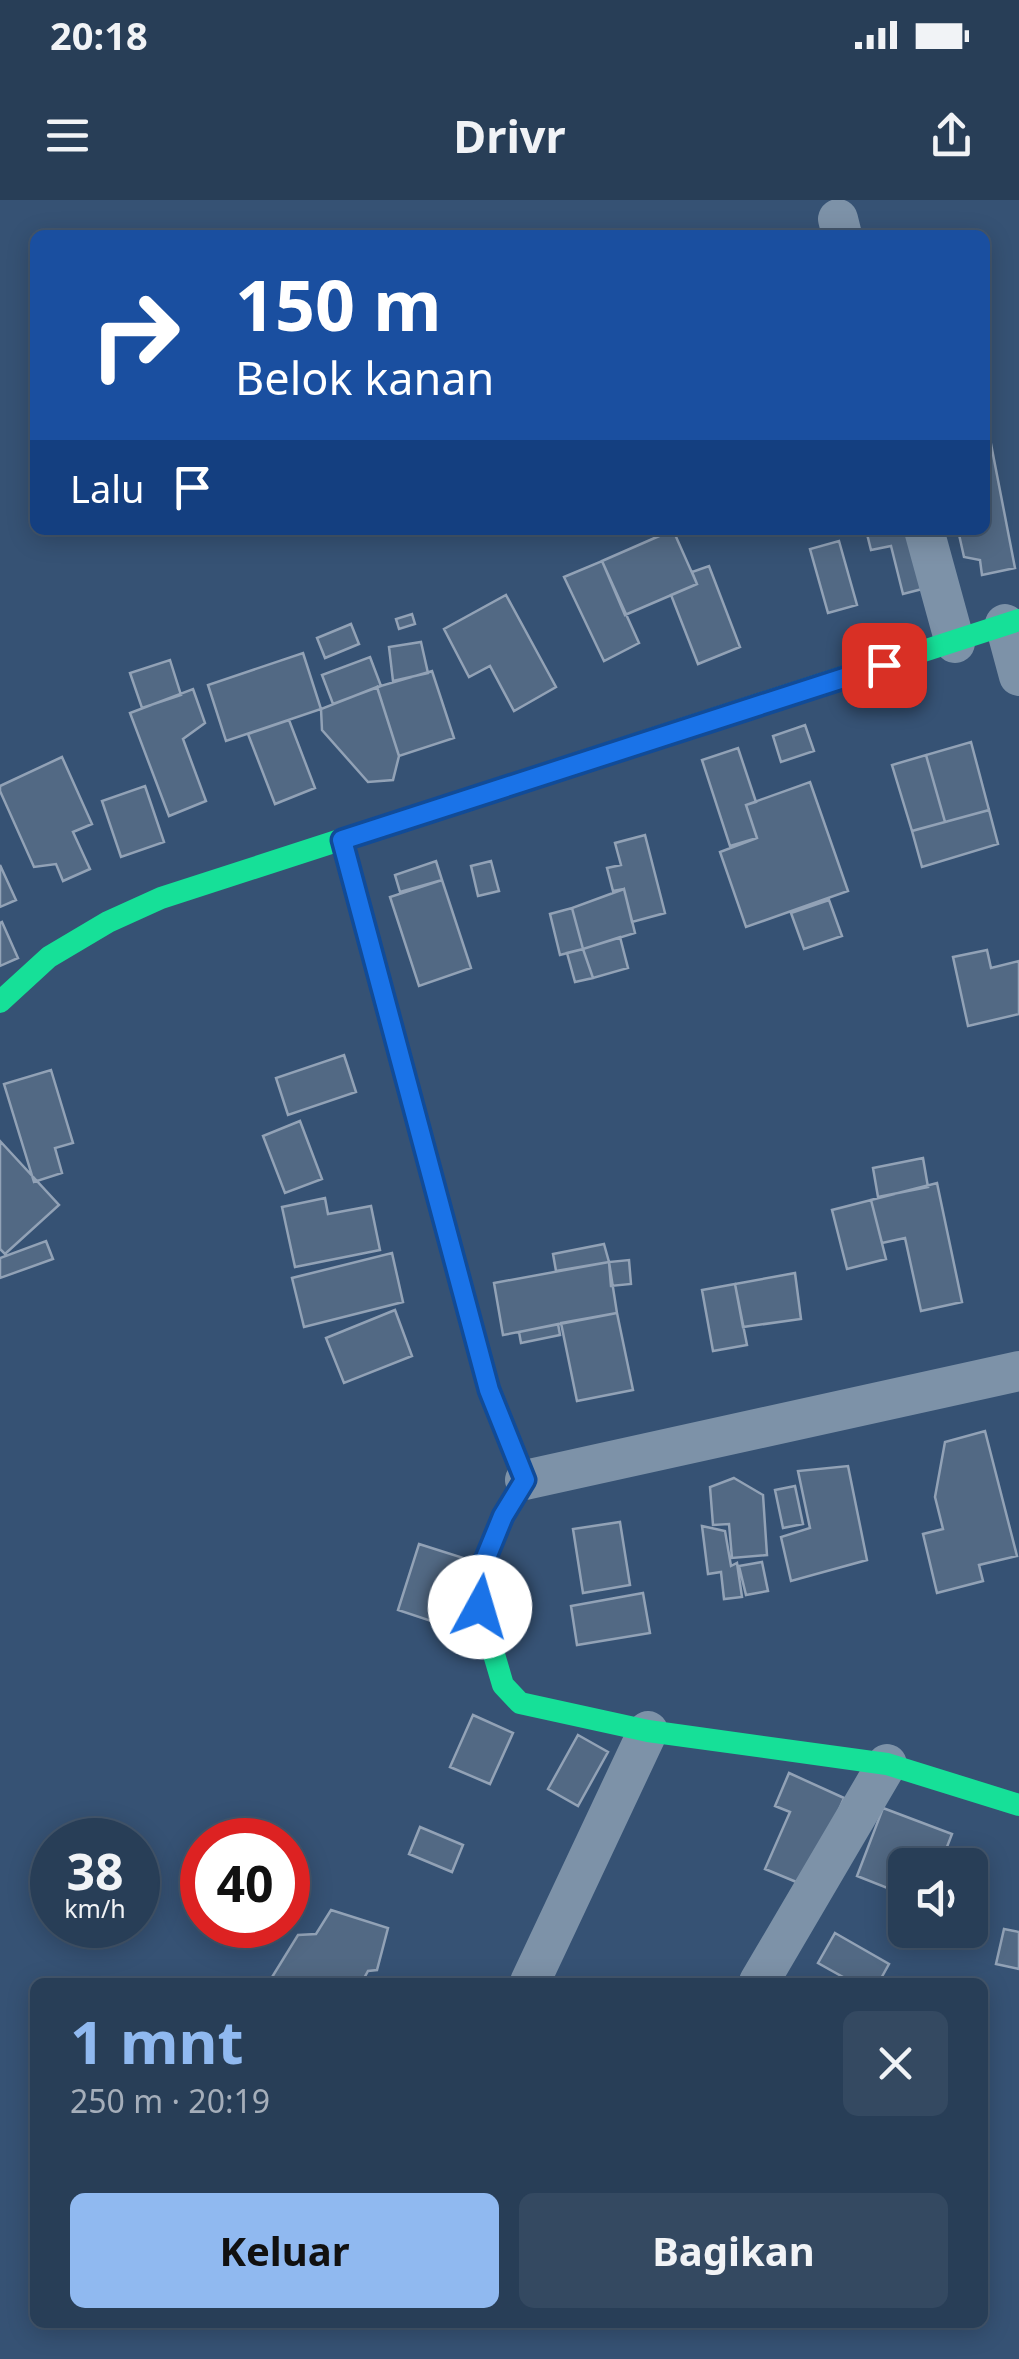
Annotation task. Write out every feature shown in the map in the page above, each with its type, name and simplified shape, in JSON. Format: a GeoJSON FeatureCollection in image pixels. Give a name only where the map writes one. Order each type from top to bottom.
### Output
{"type":"FeatureCollection","features":[{"type":"Feature","properties":{"kind":"street"},"geometry":{"type":"LineString","coordinates":[[925,535],[955,643]]}},
{"type":"Feature","properties":{"kind":"street"},"geometry":{"type":"LineString","coordinates":[[0,1002],[49,957],[108,922],[161,898],[1012,622],[1019,676]]}},
{"type":"Feature","properties":{"kind":"street"},"geometry":{"type":"LineString","coordinates":[[342,840],[489,1390],[525,1480]]}},
{"type":"Feature","properties":{"kind":"street"},"geometry":{"type":"LineString","coordinates":[[1019,1371],[525,1480],[503,1516],[485,1560],[480,1607],[502,1685],[520,1702],[648,1730],[887,1764],[1019,1806]]}},
{"type":"Feature","properties":{"kind":"street"},"geometry":{"type":"LineString","coordinates":[[532,1978],[648,1730]]}},
{"type":"Feature","properties":{"kind":"street"},"geometry":{"type":"LineString","coordinates":[[761,1978],[887,1764]]}},
{"type":"Feature","properties":{"kind":"building"},"geometry":{"type":"Polygon","coordinates":[[[990,439],[1015,568],[982,575],[980,560],[964,557],[959,535],[990,535],[990,439]]]}},
{"type":"Feature","properties":{"kind":"building"},"geometry":{"type":"Polygon","coordinates":[[[662,535],[675,535],[697,584],[625,615],[602,561],[662,535]]]}},
{"type":"Feature","properties":{"kind":"building"},"geometry":{"type":"Polygon","coordinates":[[[867,535],[912,535],[926,588],[903,594],[891,546],[871,550],[867,535]]]}},
{"type":"Feature","properties":{"kind":"building"},"geometry":{"type":"Polygon","coordinates":[[[839,541],[857,605],[828,613],[810,549],[839,541]]]}},
{"type":"Feature","properties":{"kind":"building"},"geometry":{"type":"Polygon","coordinates":[[[602,561],[639,643],[604,661],[564,577],[602,561]]]}},
{"type":"Feature","properties":{"kind":"building"},"geometry":{"type":"Polygon","coordinates":[[[709,566],[740,647],[698,664],[671,595],[697,584],[692,572],[709,566]]]}},
{"type":"Feature","properties":{"kind":"building"},"geometry":{"type":"Polygon","coordinates":[[[506,595],[556,687],[514,711],[490,666],[469,677],[444,629],[506,595]]]}},
{"type":"Feature","properties":{"kind":"building"},"geometry":{"type":"Polygon","coordinates":[[[412,614],[415,624],[399,629],[396,619],[412,614]]]}},
{"type":"Feature","properties":{"kind":"building"},"geometry":{"type":"Polygon","coordinates":[[[351,624],[359,644],[325,658],[317,638],[351,624]]]}},
{"type":"Feature","properties":{"kind":"building"},"geometry":{"type":"Polygon","coordinates":[[[421,642],[428,673],[393,681],[389,647],[421,642]]]}},
{"type":"Feature","properties":{"kind":"building"},"geometry":{"type":"Polygon","coordinates":[[[303,653],[321,709],[226,741],[208,685],[303,653]]]}},
{"type":"Feature","properties":{"kind":"building"},"geometry":{"type":"Polygon","coordinates":[[[370,657],[381,686],[333,704],[322,675],[370,657]]]}},
{"type":"Feature","properties":{"kind":"building"},"geometry":{"type":"Polygon","coordinates":[[[170,660],[181,695],[142,708],[130,673],[170,660]]]}},
{"type":"Feature","properties":{"kind":"building"},"geometry":{"type":"Polygon","coordinates":[[[432,671],[454,738],[399,756],[377,687],[432,671]]]}},
{"type":"Feature","properties":{"kind":"building"},"geometry":{"type":"Polygon","coordinates":[[[377,687],[399,756],[393,780],[368,782],[322,730],[321,709],[377,687]]]}},
{"type":"Feature","properties":{"kind":"building"},"geometry":{"type":"Polygon","coordinates":[[[193,689],[205,723],[183,739],[206,801],[169,816],[130,713],[193,689]]]}},
{"type":"Feature","properties":{"kind":"building"},"geometry":{"type":"Polygon","coordinates":[[[289,720],[315,788],[275,804],[248,734],[289,720]]]}},
{"type":"Feature","properties":{"kind":"building"},"geometry":{"type":"Polygon","coordinates":[[[805,725],[814,751],[781,762],[773,736],[805,725]]]}},
{"type":"Feature","properties":{"kind":"building"},"geometry":{"type":"Polygon","coordinates":[[[971,742],[989,810],[945,822],[926,755],[971,742]]]}},
{"type":"Feature","properties":{"kind":"building"},"geometry":{"type":"Polygon","coordinates":[[[738,748],[756,802],[746,805],[757,838],[730,846],[702,760],[738,748]]]}},
{"type":"Feature","properties":{"kind":"building"},"geometry":{"type":"Polygon","coordinates":[[[926,755],[945,822],[912,831],[892,765],[926,755]]]}},
{"type":"Feature","properties":{"kind":"building"},"geometry":{"type":"Polygon","coordinates":[[[62,757],[92,824],[73,832],[90,869],[63,881],[56,864],[34,867],[0,791],[0,786],[62,757]]]}},
{"type":"Feature","properties":{"kind":"building"},"geometry":{"type":"Polygon","coordinates":[[[810,782],[848,891],[746,927],[720,852],[757,838],[746,805],[810,782]]]}},
{"type":"Feature","properties":{"kind":"building"},"geometry":{"type":"Polygon","coordinates":[[[145,786],[164,842],[121,857],[102,801],[145,786]]]}},
{"type":"Feature","properties":{"kind":"building"},"geometry":{"type":"Polygon","coordinates":[[[989,810],[998,844],[922,867],[912,831],[989,810]]]}},
{"type":"Feature","properties":{"kind":"building"},"geometry":{"type":"Polygon","coordinates":[[[645,835],[665,913],[632,922],[624,889],[613,891],[607,868],[621,865],[615,843],[645,835]]]}},
{"type":"Feature","properties":{"kind":"building"},"geometry":{"type":"Polygon","coordinates":[[[436,861],[442,880],[400,892],[395,875],[436,861]]]}},
{"type":"Feature","properties":{"kind":"building"},"geometry":{"type":"Polygon","coordinates":[[[491,861],[499,891],[478,896],[471,866],[491,861]]]}},
{"type":"Feature","properties":{"kind":"building"},"geometry":{"type":"Polygon","coordinates":[[[0,865],[16,900],[0,907],[0,865]]]}},
{"type":"Feature","properties":{"kind":"building"},"geometry":{"type":"Polygon","coordinates":[[[442,880],[471,968],[419,986],[390,897],[442,880]]]}},
{"type":"Feature","properties":{"kind":"building"},"geometry":{"type":"Polygon","coordinates":[[[624,889],[635,933],[583,949],[572,908],[624,889]]]}},
{"type":"Feature","properties":{"kind":"building"},"geometry":{"type":"Polygon","coordinates":[[[829,900],[842,936],[804,949],[791,913],[829,900]]]}},
{"type":"Feature","properties":{"kind":"building"},"geometry":{"type":"Polygon","coordinates":[[[572,908],[583,949],[560,955],[550,914],[572,908]]]}},
{"type":"Feature","properties":{"kind":"building"},"geometry":{"type":"Polygon","coordinates":[[[0,923],[18,958],[0,966],[0,923]]]}},
{"type":"Feature","properties":{"kind":"building"},"geometry":{"type":"Polygon","coordinates":[[[620,937],[628,968],[593,978],[583,949],[620,937]]]}},
{"type":"Feature","properties":{"kind":"building"},"geometry":{"type":"Polygon","coordinates":[[[583,949],[593,978],[575,982],[567,953],[583,949]]]}},
{"type":"Feature","properties":{"kind":"building"},"geometry":{"type":"Polygon","coordinates":[[[987,950],[991,968],[1019,961],[1019,1014],[968,1026],[953,957],[987,950]]]}},
{"type":"Feature","properties":{"kind":"building"},"geometry":{"type":"Polygon","coordinates":[[[344,1055],[356,1092],[288,1115],[276,1078],[344,1055]]]}},
{"type":"Feature","properties":{"kind":"building"},"geometry":{"type":"Polygon","coordinates":[[[51,1070],[73,1143],[55,1148],[62,1173],[34,1182],[4,1084],[51,1070]]]}},
{"type":"Feature","properties":{"kind":"building"},"geometry":{"type":"Polygon","coordinates":[[[300,1121],[322,1179],[285,1193],[263,1136],[300,1121]]]}},
{"type":"Feature","properties":{"kind":"building"},"geometry":{"type":"Polygon","coordinates":[[[0,1141],[59,1205],[5,1254],[0,1249],[0,1141]]]}},
{"type":"Feature","properties":{"kind":"building"},"geometry":{"type":"Polygon","coordinates":[[[923,1158],[928,1187],[878,1197],[873,1168],[923,1158]]]}},
{"type":"Feature","properties":{"kind":"building"},"geometry":{"type":"Polygon","coordinates":[[[937,1183],[962,1302],[921,1311],[905,1238],[882,1243],[871,1200],[937,1183]]]}},
{"type":"Feature","properties":{"kind":"building"},"geometry":{"type":"Polygon","coordinates":[[[325,1198],[328,1214],[371,1206],[380,1250],[295,1267],[282,1207],[325,1198]]]}},
{"type":"Feature","properties":{"kind":"building"},"geometry":{"type":"Polygon","coordinates":[[[871,1200],[886,1259],[847,1269],[832,1210],[871,1200]]]}},
{"type":"Feature","properties":{"kind":"building"},"geometry":{"type":"Polygon","coordinates":[[[46,1241],[53,1259],[0,1278],[0,1258],[46,1241]]]}},
{"type":"Feature","properties":{"kind":"building"},"geometry":{"type":"Polygon","coordinates":[[[604,1244],[609,1262],[556,1271],[553,1254],[604,1244]]]}},
{"type":"Feature","properties":{"kind":"building"},"geometry":{"type":"Polygon","coordinates":[[[392,1253],[403,1302],[304,1327],[292,1278],[392,1253]]]}},
{"type":"Feature","properties":{"kind":"building"},"geometry":{"type":"Polygon","coordinates":[[[629,1260],[631,1284],[611,1286],[609,1262],[629,1260]]]}},
{"type":"Feature","properties":{"kind":"building"},"geometry":{"type":"Polygon","coordinates":[[[609,1262],[617,1313],[503,1335],[494,1283],[609,1262]]]}},
{"type":"Feature","properties":{"kind":"building"},"geometry":{"type":"Polygon","coordinates":[[[795,1273],[801,1319],[743,1327],[735,1284],[795,1273]]]}},
{"type":"Feature","properties":{"kind":"building"},"geometry":{"type":"Polygon","coordinates":[[[735,1284],[747,1345],[713,1351],[702,1290],[735,1284]]]}},
{"type":"Feature","properties":{"kind":"building"},"geometry":{"type":"Polygon","coordinates":[[[395,1310],[412,1356],[344,1383],[326,1338],[395,1310]]]}},
{"type":"Feature","properties":{"kind":"building"},"geometry":{"type":"Polygon","coordinates":[[[617,1313],[633,1390],[577,1401],[561,1323],[617,1313]]]}},
{"type":"Feature","properties":{"kind":"building"},"geometry":{"type":"Polygon","coordinates":[[[558,1324],[560,1335],[521,1343],[519,1332],[558,1324]]]}},
{"type":"Feature","properties":{"kind":"building"},"geometry":{"type":"Polygon","coordinates":[[[985,1431],[1017,1556],[979,1565],[983,1581],[937,1593],[923,1534],[943,1529],[935,1497],[945,1442],[985,1431]]]}},
{"type":"Feature","properties":{"kind":"building"},"geometry":{"type":"Polygon","coordinates":[[[848,1466],[867,1560],[791,1581],[781,1537],[810,1528],[798,1471],[848,1466]]]}},
{"type":"Feature","properties":{"kind":"building"},"geometry":{"type":"Polygon","coordinates":[[[734,1478],[763,1495],[767,1555],[732,1558],[729,1524],[713,1525],[710,1487],[734,1478]]]}},
{"type":"Feature","properties":{"kind":"building"},"geometry":{"type":"Polygon","coordinates":[[[795,1486],[803,1524],[783,1528],[775,1490],[795,1486]]]}},
{"type":"Feature","properties":{"kind":"building"},"geometry":{"type":"Polygon","coordinates":[[[620,1522],[630,1585],[583,1593],[573,1529],[620,1522]]]}},
{"type":"Feature","properties":{"kind":"building"},"geometry":{"type":"Polygon","coordinates":[[[702,1526],[725,1531],[731,1566],[737,1563],[742,1597],[724,1599],[721,1572],[708,1574],[702,1526]]]}},
{"type":"Feature","properties":{"kind":"building"},"geometry":{"type":"Polygon","coordinates":[[[419,1544],[476,1562],[455,1629],[398,1610],[419,1544]]]}},
{"type":"Feature","properties":{"kind":"building"},"geometry":{"type":"Polygon","coordinates":[[[762,1562],[768,1591],[746,1595],[739,1566],[762,1562]]]}},
{"type":"Feature","properties":{"kind":"building"},"geometry":{"type":"Polygon","coordinates":[[[643,1593],[650,1633],[577,1645],[571,1606],[643,1593]]]}},
{"type":"Feature","properties":{"kind":"building"},"geometry":{"type":"Polygon","coordinates":[[[473,1715],[513,1733],[490,1784],[450,1767],[473,1715]]]}},
{"type":"Feature","properties":{"kind":"building"},"geometry":{"type":"Polygon","coordinates":[[[578,1735],[608,1752],[578,1806],[548,1789],[578,1735]]]}},
{"type":"Feature","properties":{"kind":"building"},"geometry":{"type":"Polygon","coordinates":[[[789,1773],[844,1798],[806,1886],[765,1869],[790,1812],[775,1806],[789,1773]]]}},
{"type":"Feature","properties":{"kind":"building"},"geometry":{"type":"Polygon","coordinates":[[[883,1808],[952,1834],[947,1848],[888,1848],[888,1888],[857,1876],[883,1808]]]}},
{"type":"Feature","properties":{"kind":"building"},"geometry":{"type":"Polygon","coordinates":[[[420,1827],[463,1845],[452,1872],[409,1854],[420,1827]]]}},
{"type":"Feature","properties":{"kind":"building"},"geometry":{"type":"Polygon","coordinates":[[[331,1910],[388,1928],[377,1970],[368,1971],[364,1978],[271,1978],[290,1948],[310,1948],[310,1934],[316,1934],[331,1910]]]}},
{"type":"Feature","properties":{"kind":"building"},"geometry":{"type":"Polygon","coordinates":[[[1004,1929],[1019,1932],[1019,1969],[996,1964],[1004,1929]]]}},
{"type":"Feature","properties":{"kind":"building"},"geometry":{"type":"Polygon","coordinates":[[[835,1933],[889,1964],[881,1978],[845,1978],[818,1963],[835,1933]]]}},
{"type":"Feature","properties":{"kind":"traffic: fast"},"geometry":{"type":"LineString","coordinates":[[0,1002],[49,957],[108,922],[161,898],[1019,620]]}},
{"type":"Feature","properties":{"kind":"traffic: fast"},"geometry":{"type":"LineString","coordinates":[[521,1471],[525,1480],[503,1516],[485,1560],[480,1607],[503,1685],[520,1703],[648,1731],[887,1764],[1019,1805]]}},
{"type":"Feature","properties":{"kind":"traffic: slow"},"geometry":{"type":"LineString","coordinates":[[342,840],[489,1390],[521,1471]]}},
{"type":"Feature","properties":{"kind":"route"},"geometry":{"type":"LineString","coordinates":[[480,1607],[485,1560],[503,1516],[525,1480],[489,1390],[342,840],[884,665]]}}]}
